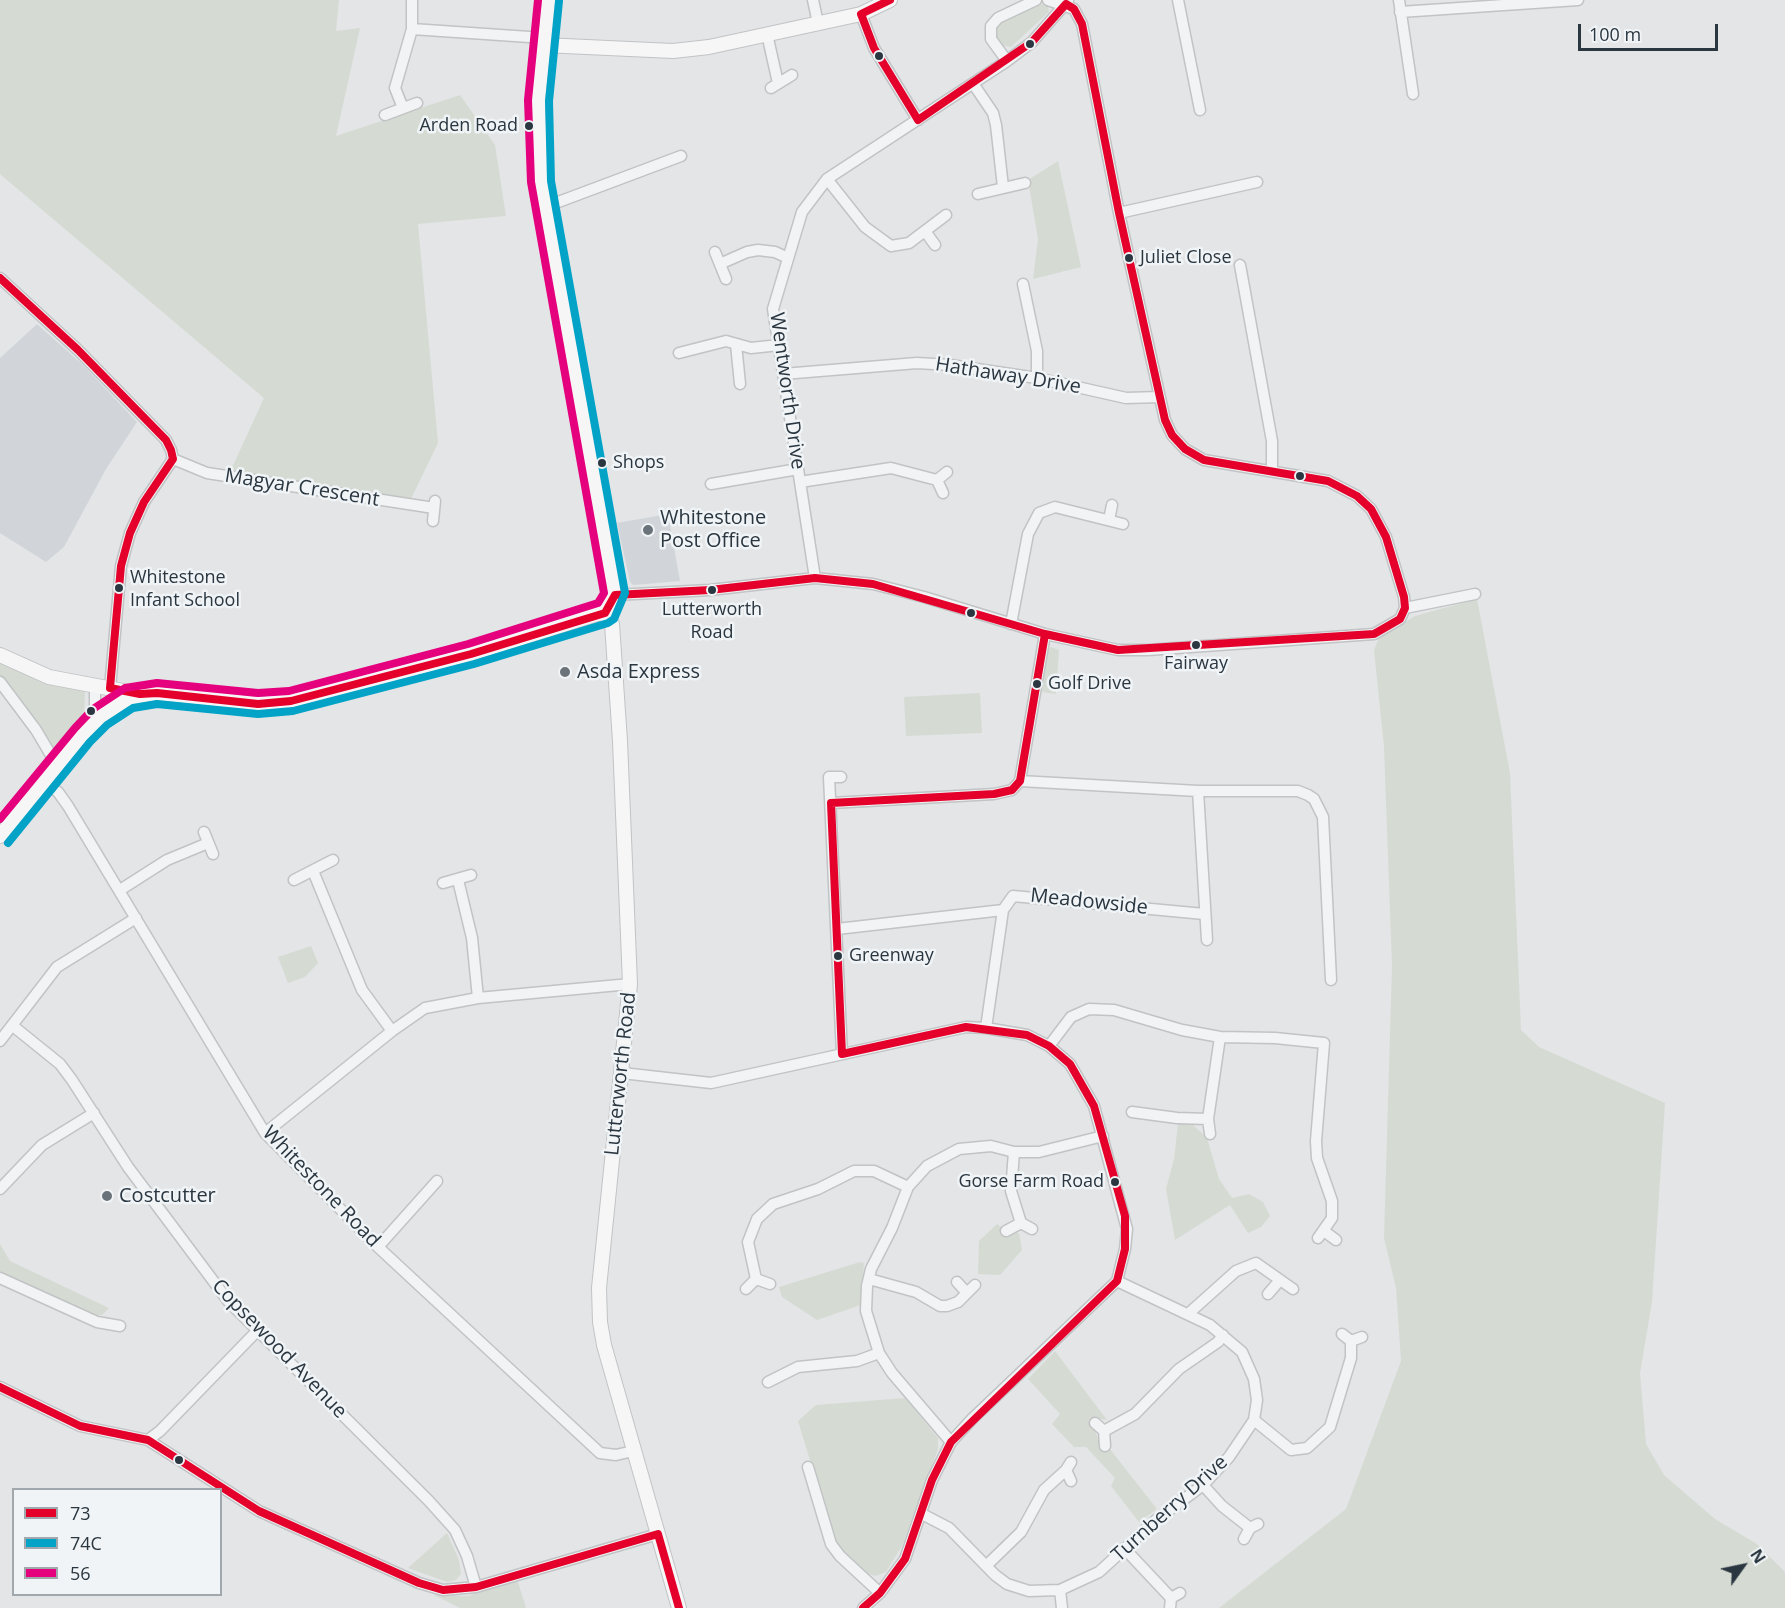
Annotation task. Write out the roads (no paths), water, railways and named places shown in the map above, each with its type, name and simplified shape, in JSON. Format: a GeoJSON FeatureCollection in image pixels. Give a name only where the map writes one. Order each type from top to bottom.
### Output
{"type":"FeatureCollection","features":[{"type":"Feature","properties":{"kind":"main road"},"geometry":{"type":"LineString","coordinates":[[0,655],[49,677],[95,687],[140,694],[192,696],[258,704],[291,701],[471,654],[605,613],[615,595],[545,207],[539,152],[538,101],[549,0]]}},
{"type":"Feature","properties":{"kind":"main road"},"geometry":{"type":"LineString","coordinates":[[544,41],[673,51],[861,14],[890,0]]}},
{"type":"Feature","properties":{"kind":"main road","name":"Lutterworth Road"},"geometry":{"type":"LineString","coordinates":[[605,613],[612,624],[620,741],[630,984],[599,1288],[604,1345],[679,1608]]}},
{"type":"Feature","properties":{"kind":"main road"},"geometry":{"type":"LineString","coordinates":[[0,836],[95,722],[115,706],[140,694]]}},
{"type":"Feature","properties":{"kind":"street"},"geometry":{"type":"LineString","coordinates":[[403,108],[395,88],[412,29],[412,0]]}},
{"type":"Feature","properties":{"kind":"street"},"geometry":{"type":"LineString","coordinates":[[813,0],[818,23]]}},
{"type":"Feature","properties":{"kind":"street"},"geometry":{"type":"LineString","coordinates":[[1007,61],[991,39],[991,27],[999,18],[1036,0]]}},
{"type":"Feature","properties":{"kind":"street"},"geometry":{"type":"LineString","coordinates":[[615,595],[710,590],[815,578],[873,584],[1045,634],[1118,650],[1148,650],[1374,634],[1400,619],[1405,608],[1386,537],[1371,509],[1347,488],[1328,481],[1272,470],[1204,460],[1185,449],[1172,435],[1165,420],[1119,213],[1082,24],[1068,2],[1048,0]]}},
{"type":"Feature","properties":{"kind":"street"},"geometry":{"type":"LineString","coordinates":[[1178,0],[1200,110]]}},
{"type":"Feature","properties":{"kind":"street"},"geometry":{"type":"LineString","coordinates":[[1413,94],[1399,6],[1578,0]]}},
{"type":"Feature","properties":{"kind":"street","name":"Wentworth Drive"},"geometry":{"type":"LineString","coordinates":[[815,578],[773,309],[802,212],[827,179],[974,85],[1007,61],[1032,42],[1068,2]]}},
{"type":"Feature","properties":{"kind":"street"},"geometry":{"type":"LineString","coordinates":[[861,14],[874,48],[918,120]]}},
{"type":"Feature","properties":{"kind":"street"},"geometry":{"type":"LineString","coordinates":[[412,29],[544,41]]}},
{"type":"Feature","properties":{"kind":"street"},"geometry":{"type":"LineString","coordinates":[[767,34],[775,86],[792,75]]}},
{"type":"Feature","properties":{"kind":"street"},"geometry":{"type":"LineString","coordinates":[[974,85],[988,105],[996,124],[1003,187]]}},
{"type":"Feature","properties":{"kind":"street"},"geometry":{"type":"LineString","coordinates":[[385,115],[417,103]]}},
{"type":"Feature","properties":{"kind":"street"},"geometry":{"type":"LineString","coordinates":[[545,207],[681,156]]}},
{"type":"Feature","properties":{"kind":"street"},"geometry":{"type":"LineString","coordinates":[[827,179],[865,227],[884,244],[897,247],[909,243],[946,215]]}},
{"type":"Feature","properties":{"kind":"street"},"geometry":{"type":"LineString","coordinates":[[1119,213],[1257,182]]}},
{"type":"Feature","properties":{"kind":"street"},"geometry":{"type":"LineString","coordinates":[[978,194],[1024,183]]}},
{"type":"Feature","properties":{"kind":"street"},"geometry":{"type":"LineString","coordinates":[[925,231],[935,245]]}},
{"type":"Feature","properties":{"kind":"street"},"geometry":{"type":"LineString","coordinates":[[722,263],[747,252],[758,250],[775,252],[789,258]]}},
{"type":"Feature","properties":{"kind":"street"},"geometry":{"type":"LineString","coordinates":[[715,252],[722,263],[726,279]]}},
{"type":"Feature","properties":{"kind":"street"},"geometry":{"type":"LineString","coordinates":[[1230,275],[1241,269],[1272,441],[1272,470]]}},
{"type":"Feature","properties":{"kind":"street"},"geometry":{"type":"LineString","coordinates":[[0,278],[78,350],[166,440],[174,459],[144,502],[124,555],[110,688]]}},
{"type":"Feature","properties":{"kind":"street"},"geometry":{"type":"LineString","coordinates":[[1023,284],[1037,351],[1037,378]]}},
{"type":"Feature","properties":{"kind":"street"},"geometry":{"type":"LineString","coordinates":[[679,353],[726,341],[751,348],[779,345]]}},
{"type":"Feature","properties":{"kind":"street"},"geometry":{"type":"LineString","coordinates":[[736,344],[740,384]]}},
{"type":"Feature","properties":{"kind":"street","name":"Hathaway Drive"},"geometry":{"type":"LineString","coordinates":[[783,374],[917,363],[950,364],[1037,378],[1126,398],[1160,397]]}},
{"type":"Feature","properties":{"kind":"street","name":"Magyar Crescent"},"geometry":{"type":"LineString","coordinates":[[174,459],[207,473],[434,504],[433,521]]}},
{"type":"Feature","properties":{"kind":"street"},"geometry":{"type":"LineString","coordinates":[[800,482],[891,468],[937,480]]}},
{"type":"Feature","properties":{"kind":"street"},"geometry":{"type":"LineString","coordinates":[[711,484],[798,469]]}},
{"type":"Feature","properties":{"kind":"street"},"geometry":{"type":"LineString","coordinates":[[937,480],[947,472]]}},
{"type":"Feature","properties":{"kind":"street"},"geometry":{"type":"LineString","coordinates":[[937,480],[943,493]]}},
{"type":"Feature","properties":{"kind":"street"},"geometry":{"type":"LineString","coordinates":[[1109,520],[1112,505]]}},
{"type":"Feature","properties":{"kind":"street"},"geometry":{"type":"LineString","coordinates":[[1011,624],[1028,534],[1039,513],[1055,507],[1124,524]]}},
{"type":"Feature","properties":{"kind":"street"},"geometry":{"type":"LineString","coordinates":[[1405,608],[1475,594]]}},
{"type":"Feature","properties":{"kind":"street"},"geometry":{"type":"LineString","coordinates":[[831,804],[1006,793],[1020,781],[1045,634]]}},
{"type":"Feature","properties":{"kind":"street"},"geometry":{"type":"LineString","coordinates":[[0,682],[36,730],[58,767]]}},
{"type":"Feature","properties":{"kind":"street"},"geometry":{"type":"LineString","coordinates":[[95,687],[95,722]]}},
{"type":"Feature","properties":{"kind":"street"},"geometry":{"type":"LineString","coordinates":[[841,777],[829,777],[842,1054]]}},
{"type":"Feature","properties":{"kind":"street"},"geometry":{"type":"LineString","coordinates":[[1020,781],[1198,791],[1298,791],[1314,799],[1323,817],[1332,980]]}},
{"type":"Feature","properties":{"kind":"street","name":"Whitestone Road"},"geometry":{"type":"LineString","coordinates":[[46,783],[58,792],[68,806],[266,1133],[378,1247],[600,1453],[616,1455],[633,1451]]}},
{"type":"Feature","properties":{"kind":"street"},"geometry":{"type":"LineString","coordinates":[[1198,791],[1207,940]]}},
{"type":"Feature","properties":{"kind":"street"},"geometry":{"type":"LineString","coordinates":[[120,890],[206,837],[213,854]]}},
{"type":"Feature","properties":{"kind":"street"},"geometry":{"type":"LineString","coordinates":[[294,880],[333,860]]}},
{"type":"Feature","properties":{"kind":"street"},"geometry":{"type":"LineString","coordinates":[[313,871],[362,990],[392,1031]]}},
{"type":"Feature","properties":{"kind":"street"},"geometry":{"type":"LineString","coordinates":[[443,883],[471,875]]}},
{"type":"Feature","properties":{"kind":"street"},"geometry":{"type":"LineString","coordinates":[[458,880],[472,938],[478,998]]}},
{"type":"Feature","properties":{"kind":"street","name":"Meadowside"},"geometry":{"type":"LineString","coordinates":[[986,1028],[1003,910],[1008,900],[1019,895],[1204,914]]}},
{"type":"Feature","properties":{"kind":"street"},"geometry":{"type":"LineString","coordinates":[[837,929],[1003,910]]}},
{"type":"Feature","properties":{"kind":"street"},"geometry":{"type":"LineString","coordinates":[[0,1041],[57,967],[136,918]]}},
{"type":"Feature","properties":{"kind":"street"},"geometry":{"type":"LineString","coordinates":[[266,1133],[392,1031],[425,1008],[478,998],[630,984]]}},
{"type":"Feature","properties":{"kind":"street"},"geometry":{"type":"LineString","coordinates":[[1049,1046],[1071,1017],[1089,1009],[1114,1010],[1182,1030],[1220,1037],[1275,1038],[1324,1043],[1316,1141],[1317,1158],[1332,1201],[1332,1218],[1321,1234],[1336,1240]]}},
{"type":"Feature","properties":{"kind":"street","name":"Copsewood Avenue"},"geometry":{"type":"LineString","coordinates":[[13,1026],[60,1064],[161,1213],[229,1302],[429,1501],[454,1530],[467,1556],[476,1587]]}},
{"type":"Feature","properties":{"kind":"street"},"geometry":{"type":"LineString","coordinates":[[622,1073],[711,1083],[966,1027],[986,1028],[1027,1035],[1049,1046],[1070,1064],[1094,1106],[1127,1229],[1125,1249],[1117,1281],[973,1418],[951,1442],[932,1480],[905,1559],[880,1593],[864,1608]]}},
{"type":"Feature","properties":{"kind":"street"},"geometry":{"type":"LineString","coordinates":[[1210,1134],[1208,1119],[1220,1037]]}},
{"type":"Feature","properties":{"kind":"street"},"geometry":{"type":"LineString","coordinates":[[1132,1112],[1144,1118],[1208,1119]]}},
{"type":"Feature","properties":{"kind":"street"},"geometry":{"type":"LineString","coordinates":[[0,1189],[42,1145],[94,1113]]}},
{"type":"Feature","properties":{"kind":"street"},"geometry":{"type":"LineString","coordinates":[[951,1442],[892,1373],[879,1353],[866,1311],[871,1269],[892,1228],[908,1187],[916,1175],[932,1162],[959,1149],[991,1146],[1014,1152],[1039,1152],[1103,1136]]}},
{"type":"Feature","properties":{"kind":"street"},"geometry":{"type":"LineString","coordinates":[[1014,1152],[1011,1191],[1021,1223],[1032,1229]]}},
{"type":"Feature","properties":{"kind":"street"},"geometry":{"type":"LineString","coordinates":[[756,1279],[748,1242],[757,1219],[773,1204],[818,1189],[854,1171],[874,1171],[908,1187]]}},
{"type":"Feature","properties":{"kind":"street"},"geometry":{"type":"LineString","coordinates":[[378,1247],[437,1181]]}},
{"type":"Feature","properties":{"kind":"street"},"geometry":{"type":"LineString","coordinates":[[1006,1231],[1021,1223]]}},
{"type":"Feature","properties":{"kind":"street"},"geometry":{"type":"LineString","coordinates":[[1188,1314],[1243,1267],[1256,1263],[1293,1289]]}},
{"type":"Feature","properties":{"kind":"street"},"geometry":{"type":"LineString","coordinates":[[0,1278],[97,1322],[120,1326]]}},
{"type":"Feature","properties":{"kind":"street"},"geometry":{"type":"LineString","coordinates":[[756,1279],[770,1284]]}},
{"type":"Feature","properties":{"kind":"street"},"geometry":{"type":"LineString","coordinates":[[746,1289],[756,1279]]}},
{"type":"Feature","properties":{"kind":"street"},"geometry":{"type":"LineString","coordinates":[[869,1279],[916,1292],[940,1306],[958,1302],[971,1289],[957,1282]]}},
{"type":"Feature","properties":{"kind":"street"},"geometry":{"type":"LineString","coordinates":[[1268,1294],[1280,1280]]}},
{"type":"Feature","properties":{"kind":"street"},"geometry":{"type":"LineString","coordinates":[[1117,1281],[1188,1314],[1223,1335],[1242,1352],[1250,1365],[1257,1400],[1254,1420],[1291,1450],[1307,1448],[1330,1428],[1351,1358],[1351,1341]]}},
{"type":"Feature","properties":{"kind":"street"},"geometry":{"type":"LineString","coordinates":[[148,1440],[160,1431],[257,1331]]}},
{"type":"Feature","properties":{"kind":"street"},"geometry":{"type":"LineString","coordinates":[[1342,1334],[1351,1341]]}},
{"type":"Feature","properties":{"kind":"street"},"geometry":{"type":"LineString","coordinates":[[1104,1431],[1135,1414],[1179,1369],[1218,1342],[1223,1335]]}},
{"type":"Feature","properties":{"kind":"street"},"geometry":{"type":"LineString","coordinates":[[1351,1341],[1362,1337]]}},
{"type":"Feature","properties":{"kind":"street"},"geometry":{"type":"LineString","coordinates":[[782,1387],[772,1379],[798,1367],[857,1361],[879,1353]]}},
{"type":"Feature","properties":{"kind":"street"},"geometry":{"type":"LineString","coordinates":[[0,1387],[80,1426],[148,1440],[259,1511],[419,1583],[443,1590],[476,1587],[658,1534]]}},
{"type":"Feature","properties":{"kind":"street","name":"Turnberry Drive"},"geometry":{"type":"LineString","coordinates":[[922,1514],[949,1528],[1007,1584],[1029,1591],[1060,1590],[1089,1579],[1203,1485],[1229,1457],[1254,1420]]}},
{"type":"Feature","properties":{"kind":"street"},"geometry":{"type":"LineString","coordinates":[[1095,1423],[1104,1431],[1105,1446]]}},
{"type":"Feature","properties":{"kind":"street"},"geometry":{"type":"LineString","coordinates":[[808,1467],[831,1544],[840,1556],[880,1593]]}},
{"type":"Feature","properties":{"kind":"street"},"geometry":{"type":"LineString","coordinates":[[987,1565],[1021,1532],[1044,1490],[1069,1471]]}},
{"type":"Feature","properties":{"kind":"street"},"geometry":{"type":"LineString","coordinates":[[1203,1485],[1222,1506],[1254,1526],[1244,1539]]}},
{"type":"Feature","properties":{"kind":"street"},"geometry":{"type":"LineString","coordinates":[[1124,1548],[1174,1600]]}},
{"type":"Feature","properties":{"kind":"street"},"geometry":{"type":"LineString","coordinates":[[1060,1590],[1062,1608]]}},
{"type":"Feature","properties":{"kind":"place","name":"Arden Road"},"geometry":{"type":"Point","coordinates":[529,126]}},
{"type":"Feature","properties":{"kind":"place","name":"Juliet Close"},"geometry":{"type":"Point","coordinates":[1129,258]}},
{"type":"Feature","properties":{"kind":"place","name":"Shops"},"geometry":{"type":"Point","coordinates":[602,463]}},
{"type":"Feature","properties":{"kind":"place","name":"Whitestone Post Office"},"geometry":{"type":"Point","coordinates":[648,530]}},
{"type":"Feature","properties":{"kind":"place","name":"Whitestone Infant School"},"geometry":{"type":"Point","coordinates":[119,588]}},
{"type":"Feature","properties":{"kind":"place","name":"Lutterworth Road"},"geometry":{"type":"Point","coordinates":[712,590]}},
{"type":"Feature","properties":{"kind":"place","name":"Fairway"},"geometry":{"type":"Point","coordinates":[1196,645]}},
{"type":"Feature","properties":{"kind":"place","name":"Asda Express"},"geometry":{"type":"Point","coordinates":[565,672]}},
{"type":"Feature","properties":{"kind":"place","name":"Golf Drive"},"geometry":{"type":"Point","coordinates":[1037,684]}},
{"type":"Feature","properties":{"kind":"place","name":"Greenway"},"geometry":{"type":"Point","coordinates":[838,956]}},
{"type":"Feature","properties":{"kind":"place","name":"Gorse Farm Road"},"geometry":{"type":"Point","coordinates":[1115,1182]}},
{"type":"Feature","properties":{"kind":"place","name":"Costcutter"},"geometry":{"type":"Point","coordinates":[107,1196]}}]}
